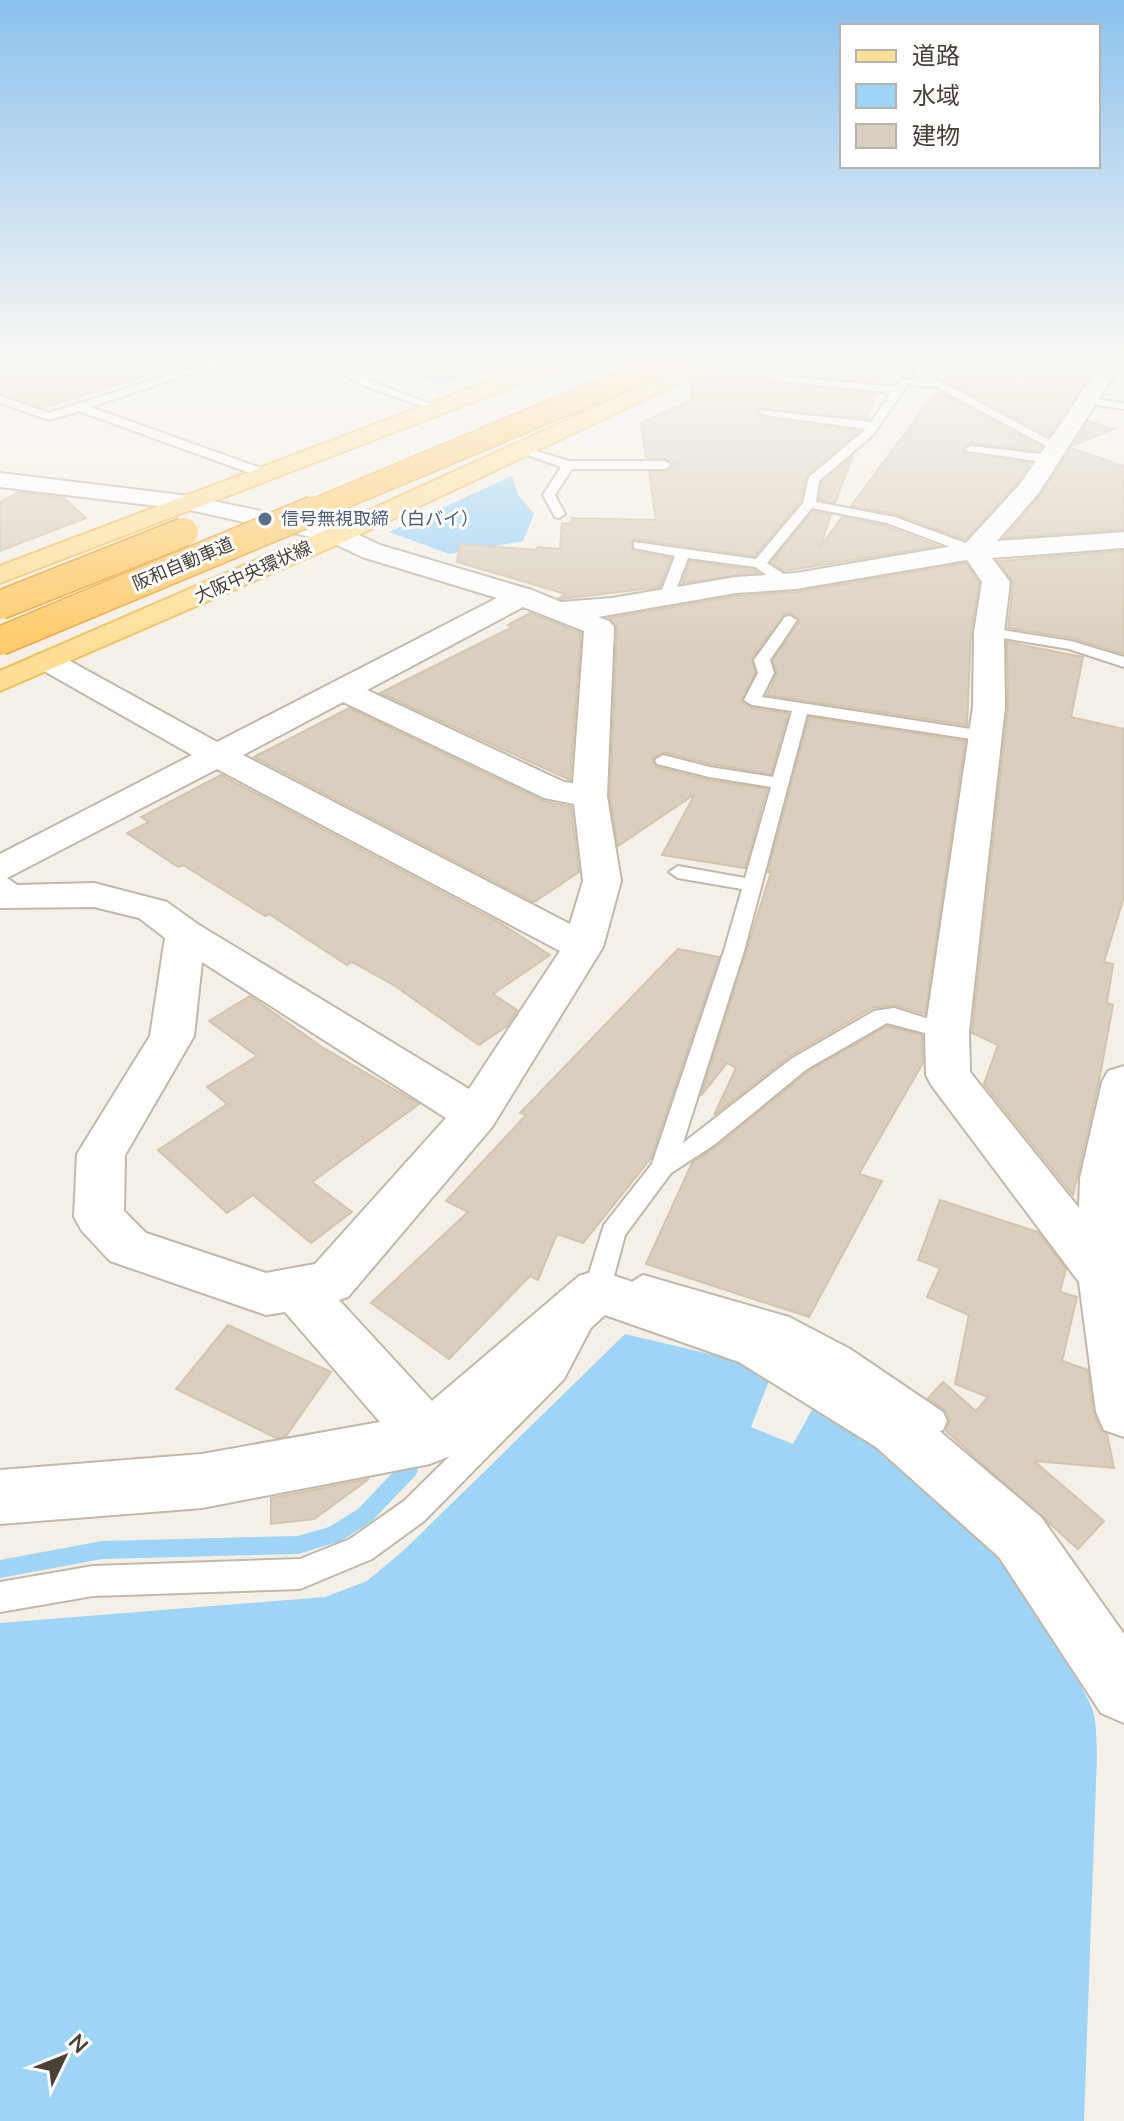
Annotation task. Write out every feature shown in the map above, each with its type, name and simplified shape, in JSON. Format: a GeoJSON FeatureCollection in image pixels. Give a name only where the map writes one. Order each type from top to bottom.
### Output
{"type":"FeatureCollection","features":[{"type":"Feature","properties":{"kind":"highway","name":"阪和自動車道"},"geometry":{"type":"LineString","coordinates":[[0,605],[369,457]]}},
{"type":"Feature","properties":{"kind":"highway","name":"阪和自動車道"},"geometry":{"type":"LineString","coordinates":[[0,641],[440,457]]}},
{"type":"Feature","properties":{"kind":"main road"},"geometry":{"type":"LineString","coordinates":[[0,575],[309,457]]}},
{"type":"Feature","properties":{"kind":"main road","name":"大阪中央環状線"},"geometry":{"type":"LineString","coordinates":[[0,682],[511,457]]}},
{"type":"Feature","properties":{"kind":"street"},"geometry":{"type":"LineString","coordinates":[[974,551],[1029,489],[1052,457]]}},
{"type":"Feature","properties":{"kind":"street"},"geometry":{"type":"LineString","coordinates":[[2,482],[190,503],[337,535],[371,551],[540,603],[599,627],[590,796],[602,881],[583,947],[476,1115],[330,1282],[266,1294],[128,1247],[99,1217],[101,1154],[172,1036],[185,934]]}},
{"type":"Feature","properties":{"kind":"street"},"geometry":{"type":"LineString","coordinates":[[0,869],[342,690],[540,603],[612,607],[667,595],[786,582],[974,551],[1124,540]]}},
{"type":"Feature","properties":{"kind":"street"},"geometry":{"type":"LineString","coordinates":[[974,551],[996,582],[989,632],[989,707],[947,1032],[948,1075],[1104,1276]]}},
{"type":"Feature","properties":{"kind":"street"},"geometry":{"type":"LineString","coordinates":[[48,661],[218,756],[583,947]]}},
{"type":"Feature","properties":{"kind":"street"},"geometry":{"type":"LineString","coordinates":[[342,690],[556,791],[590,796]]}},
{"type":"Feature","properties":{"kind":"street"},"geometry":{"type":"LineString","coordinates":[[0,888],[2,897],[94,895],[153,910],[185,934],[476,1115]]}},
{"type":"Feature","properties":{"kind":"street"},"geometry":{"type":"LineString","coordinates":[[1124,1082],[1104,1178],[1104,1276],[1124,1412]]}},
{"type":"Feature","properties":{"kind":"street"},"geometry":{"type":"LineString","coordinates":[[297,1289],[427,1439]]}},
{"type":"Feature","properties":{"kind":"street"},"geometry":{"type":"LineString","coordinates":[[0,1497],[202,1481],[427,1439],[610,1296],[758,1346],[896,1429],[1020,1537],[1124,1690]]}},
{"type":"Feature","properties":{"kind":"lane"},"geometry":{"type":"LineString","coordinates":[[218,457],[265,474]]}},
{"type":"Feature","properties":{"kind":"lane"},"geometry":{"type":"LineString","coordinates":[[532,457],[568,465],[665,465]]}},
{"type":"Feature","properties":{"kind":"lane"},"geometry":{"type":"LineString","coordinates":[[759,564],[809,504],[813,480],[843,457]]}},
{"type":"Feature","properties":{"kind":"lane"},"geometry":{"type":"LineString","coordinates":[[559,514],[549,495],[568,465]]}},
{"type":"Feature","properties":{"kind":"lane"},"geometry":{"type":"LineString","coordinates":[[809,504],[890,520],[974,551]]}},
{"type":"Feature","properties":{"kind":"lane"},"geometry":{"type":"LineString","coordinates":[[639,545],[759,564],[786,582]]}},
{"type":"Feature","properties":{"kind":"lane"},"geometry":{"type":"LineString","coordinates":[[667,595],[683,553]]}},
{"type":"Feature","properties":{"kind":"lane"},"geometry":{"type":"LineString","coordinates":[[790,620],[762,660],[766,673],[752,700],[984,736]]}},
{"type":"Feature","properties":{"kind":"lane"},"geometry":{"type":"LineString","coordinates":[[989,632],[1071,645],[1124,662]]}},
{"type":"Feature","properties":{"kind":"lane"},"geometry":{"type":"LineString","coordinates":[[663,1167],[753,885],[801,708]]}},
{"type":"Feature","properties":{"kind":"lane"},"geometry":{"type":"LineString","coordinates":[[663,760],[709,772],[781,783]]}},
{"type":"Feature","properties":{"kind":"lane"},"geometry":{"type":"LineString","coordinates":[[678,872],[753,885]]}},
{"type":"Feature","properties":{"kind":"lane"},"geometry":{"type":"LineString","coordinates":[[0,1597],[93,1581],[300,1574],[361,1549],[414,1511],[554,1371],[610,1296],[613,1232],[663,1167],[706,1139],[799,1064],[882,1016],[894,1015],[947,1032]]}},
{"type":"Feature","properties":{"kind":"lane"},"geometry":{"type":"LineString","coordinates":[[610,1296],[643,1286],[780,1325],[840,1357],[933,1421]]}},
{"type":"Feature","properties":{"kind":"water"},"geometry":{"type":"Polygon","coordinates":[[[512,476],[518,495],[534,514],[523,541],[449,554],[389,532],[512,476]]]}},
{"type":"Feature","properties":{"kind":"water"},"geometry":{"type":"Polygon","coordinates":[[[625,1334],[735,1360],[770,1378],[751,1427],[793,1444],[817,1401],[893,1457],[960,1515],[1019,1582],[1045,1620],[1088,1699],[1096,1727],[1084,2121],[0,2121],[0,1623],[325,1597],[367,1581],[404,1550],[625,1334]]]}},
{"type":"Feature","properties":{"kind":"building"},"geometry":{"type":"Polygon","coordinates":[[[828,457],[807,475],[800,502],[755,556],[634,539],[631,542],[633,551],[671,558],[660,587],[561,599],[566,594],[457,562],[460,544],[560,549],[562,523],[571,524],[572,518],[656,520],[649,472],[667,472],[674,464],[665,458],[646,458],[828,457]]]}},
{"type":"Feature","properties":{"kind":"building"},"geometry":{"type":"Polygon","coordinates":[[[853,457],[835,503],[819,500],[822,483],[853,457]]]}},
{"type":"Feature","properties":{"kind":"building"},"geometry":{"type":"Polygon","coordinates":[[[887,457],[988,457],[1030,463],[1018,482],[965,540],[896,514],[851,506],[887,457]]]}},
{"type":"Feature","properties":{"kind":"building"},"geometry":{"type":"Polygon","coordinates":[[[1065,457],[1097,457],[1124,466],[1124,529],[1004,538],[1040,496],[1065,457]]]}},
{"type":"Feature","properties":{"kind":"building"},"geometry":{"type":"Polygon","coordinates":[[[19,492],[64,498],[86,518],[0,551],[0,502],[19,492]]]}},
{"type":"Feature","properties":{"kind":"building"},"geometry":{"type":"Polygon","coordinates":[[[813,511],[831,515],[820,547],[842,517],[886,526],[938,546],[784,571],[771,562],[813,511]]]}},
{"type":"Feature","properties":{"kind":"building"},"geometry":{"type":"Polygon","coordinates":[[[1124,551],[1124,654],[1072,638],[1008,628],[1013,582],[998,561],[1124,551]]]}},
{"type":"Feature","properties":{"kind":"building"},"geometry":{"type":"Polygon","coordinates":[[[690,561],[754,570],[758,573],[682,583],[690,561]]]}},
{"type":"Feature","properties":{"kind":"building"},"geometry":{"type":"Polygon","coordinates":[[[966,563],[979,583],[971,632],[967,725],[767,695],[777,674],[773,660],[799,622],[791,613],[784,614],[752,658],[755,673],[741,701],[752,708],[788,713],[771,774],[664,752],[652,759],[656,767],[708,780],[767,789],[745,868],[662,855],[695,794],[618,846],[610,796],[617,627],[610,618],[736,596],[796,592],[966,563]]]}},
{"type":"Feature","properties":{"kind":"building"},"geometry":{"type":"Polygon","coordinates":[[[530,613],[581,633],[570,780],[380,693],[512,627],[508,625],[530,613]]]}},
{"type":"Feature","properties":{"kind":"building"},"geometry":{"type":"Polygon","coordinates":[[[1007,642],[1083,657],[1071,717],[1124,729],[1124,897],[1104,962],[1113,964],[1107,1003],[1113,1005],[1073,1195],[984,1084],[998,1045],[972,1033],[1008,707],[1007,642]]]}},
{"type":"Feature","properties":{"kind":"building"},"geometry":{"type":"Polygon","coordinates":[[[349,708],[543,801],[571,807],[579,872],[534,902],[254,757],[349,708]]]}},
{"type":"Feature","properties":{"kind":"building"},"geometry":{"type":"Polygon","coordinates":[[[809,717],[965,741],[925,1014],[895,1005],[872,1008],[790,1056],[714,1115],[736,1068],[727,1063],[701,1096],[771,872],[768,872],[809,717]]]}},
{"type":"Feature","properties":{"kind":"building"},"geometry":{"type":"Polygon","coordinates":[[[221,775],[502,924],[550,955],[493,994],[517,1010],[507,1026],[479,1045],[395,986],[352,962],[347,965],[269,914],[265,916],[183,865],[178,867],[127,833],[149,822],[141,817],[221,775]]]}},
{"type":"Feature","properties":{"kind":"building"},"geometry":{"type":"Polygon","coordinates":[[[678,949],[719,957],[651,1158],[583,1243],[557,1234],[538,1280],[530,1276],[449,1359],[371,1303],[468,1212],[446,1201],[526,1115],[520,1113],[678,949]]]}},
{"type":"Feature","properties":{"kind":"building"},"geometry":{"type":"Polygon","coordinates":[[[250,996],[322,1047],[419,1104],[312,1182],[352,1212],[311,1243],[253,1195],[227,1213],[158,1150],[227,1104],[207,1087],[257,1056],[209,1021],[250,996]]]}},
{"type":"Feature","properties":{"kind":"building"},"geometry":{"type":"Polygon","coordinates":[[[887,1026],[922,1035],[923,1063],[859,1174],[882,1181],[809,1317],[646,1264],[692,1163],[809,1071],[887,1026]]]}},
{"type":"Feature","properties":{"kind":"building"},"geometry":{"type":"Polygon","coordinates":[[[940,1200],[1038,1232],[1066,1269],[1060,1292],[1077,1297],[1062,1361],[1088,1370],[1093,1412],[1101,1431],[1107,1434],[1114,1468],[1034,1461],[1104,1521],[1078,1549],[946,1431],[950,1420],[946,1411],[928,1398],[943,1382],[976,1411],[988,1397],[955,1384],[969,1315],[927,1297],[940,1268],[918,1260],[940,1200]]]}},
{"type":"Feature","properties":{"kind":"building"},"geometry":{"type":"Polygon","coordinates":[[[228,1325],[331,1372],[286,1436],[276,1438],[176,1389],[228,1325]]]}},
{"type":"Feature","properties":{"kind":"building"},"geometry":{"type":"Polygon","coordinates":[[[369,1479],[314,1519],[271,1524],[271,1498],[369,1479]]]}},
{"type":"Feature","properties":{"kind":"waterway"},"geometry":{"type":"LineString","coordinates":[[0,1569],[102,1550],[298,1545],[334,1535],[365,1515],[409,1469],[407,1451]]}},
{"type":"Feature","properties":{"kind":"place","name":"信号無視取締（白バイ）"},"geometry":{"type":"Point","coordinates":[265,519]}}]}
